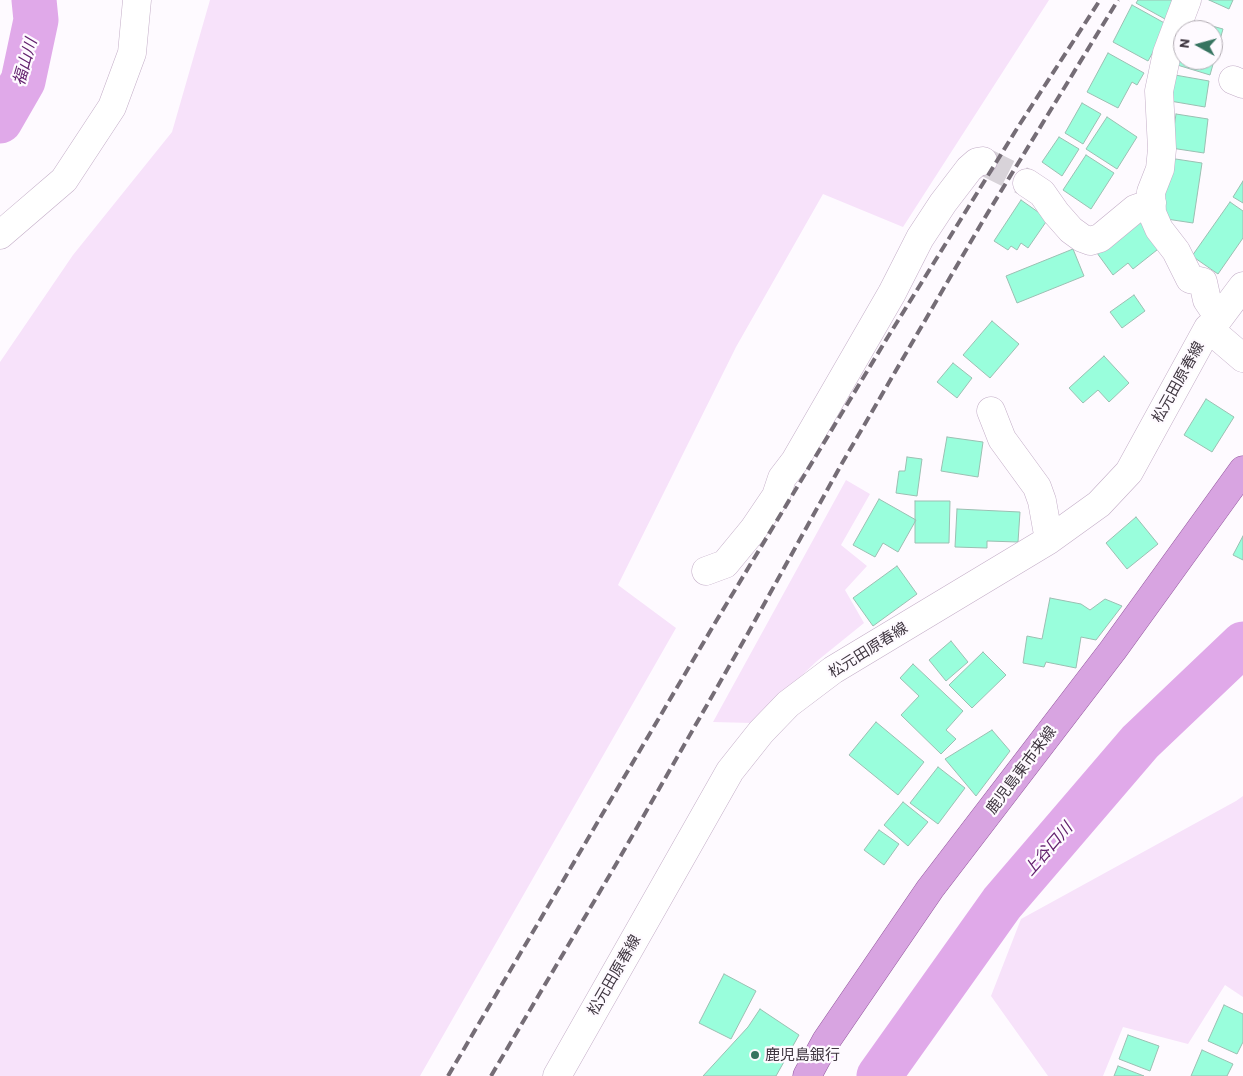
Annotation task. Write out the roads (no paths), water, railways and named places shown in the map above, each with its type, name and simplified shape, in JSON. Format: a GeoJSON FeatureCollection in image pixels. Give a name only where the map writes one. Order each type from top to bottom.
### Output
{"type":"FeatureCollection","features":[{"type":"Feature","properties":{"kind":"main road","name":"鹿児島東市来線"},"geometry":{"type":"LineString","coordinates":[[807,1076],[826,1041],[930,889],[1113,650],[1243,470]]}},
{"type":"Feature","properties":{"kind":"street"},"geometry":{"type":"LineString","coordinates":[[0,235],[64,180],[112,107],[132,53],[137,0]]}},
{"type":"Feature","properties":{"kind":"street"},"geometry":{"type":"LineString","coordinates":[[1187,0],[1167,53],[1160,82],[1162,149],[1160,169],[1151,192],[1152,213],[1158,229],[1176,251],[1190,279],[1203,282],[1214,323],[1243,358]]}},
{"type":"Feature","properties":{"kind":"street"},"geometry":{"type":"LineString","coordinates":[[706,571],[725,564],[776,496],[782,478],[795,461],[892,293],[920,238],[943,203],[969,169],[977,162],[983,161]]}},
{"type":"Feature","properties":{"kind":"street"},"geometry":{"type":"LineString","coordinates":[[1027,184],[1042,193],[1071,230],[1090,241],[1100,238],[1135,209],[1152,203]]}},
{"type":"Feature","properties":{"kind":"street","name":"松元田原春線"},"geometry":{"type":"LineString","coordinates":[[557,1076],[730,771],[761,732],[788,704],[833,670],[1049,540],[1099,504],[1129,472],[1214,323],[1243,286]]}},
{"type":"Feature","properties":{"kind":"street"},"geometry":{"type":"LineString","coordinates":[[991,411],[1002,439],[1037,487],[1042,501],[1049,540]]}},
{"type":"Feature","properties":{"kind":"waterway","name":"福山川"},"geometry":{"type":"LineString","coordinates":[[0,121],[23,81],[36,20],[34,0]]}},
{"type":"Feature","properties":{"kind":"waterway","name":"上谷口川"},"geometry":{"type":"LineString","coordinates":[[879,1076],[1002,903],[1140,742],[1243,644]]}},
{"type":"Feature","properties":{"kind":"tunnel"},"geometry":{"type":"LineString","coordinates":[[983,161],[1027,183]]}},
{"type":"Feature","properties":{"kind":"railway"},"geometry":{"type":"LineString","coordinates":[[448,1076],[715,623],[886,340],[1018,127],[1100,0]]}},
{"type":"Feature","properties":{"kind":"railway"},"geometry":{"type":"LineString","coordinates":[[491,1076],[615,866],[747,635],[841,465],[984,219],[1118,0]]}},
{"type":"Feature","properties":{"kind":"place","name":"鹿児島銀行"},"geometry":{"type":"Point","coordinates":[755,1055]}}]}
